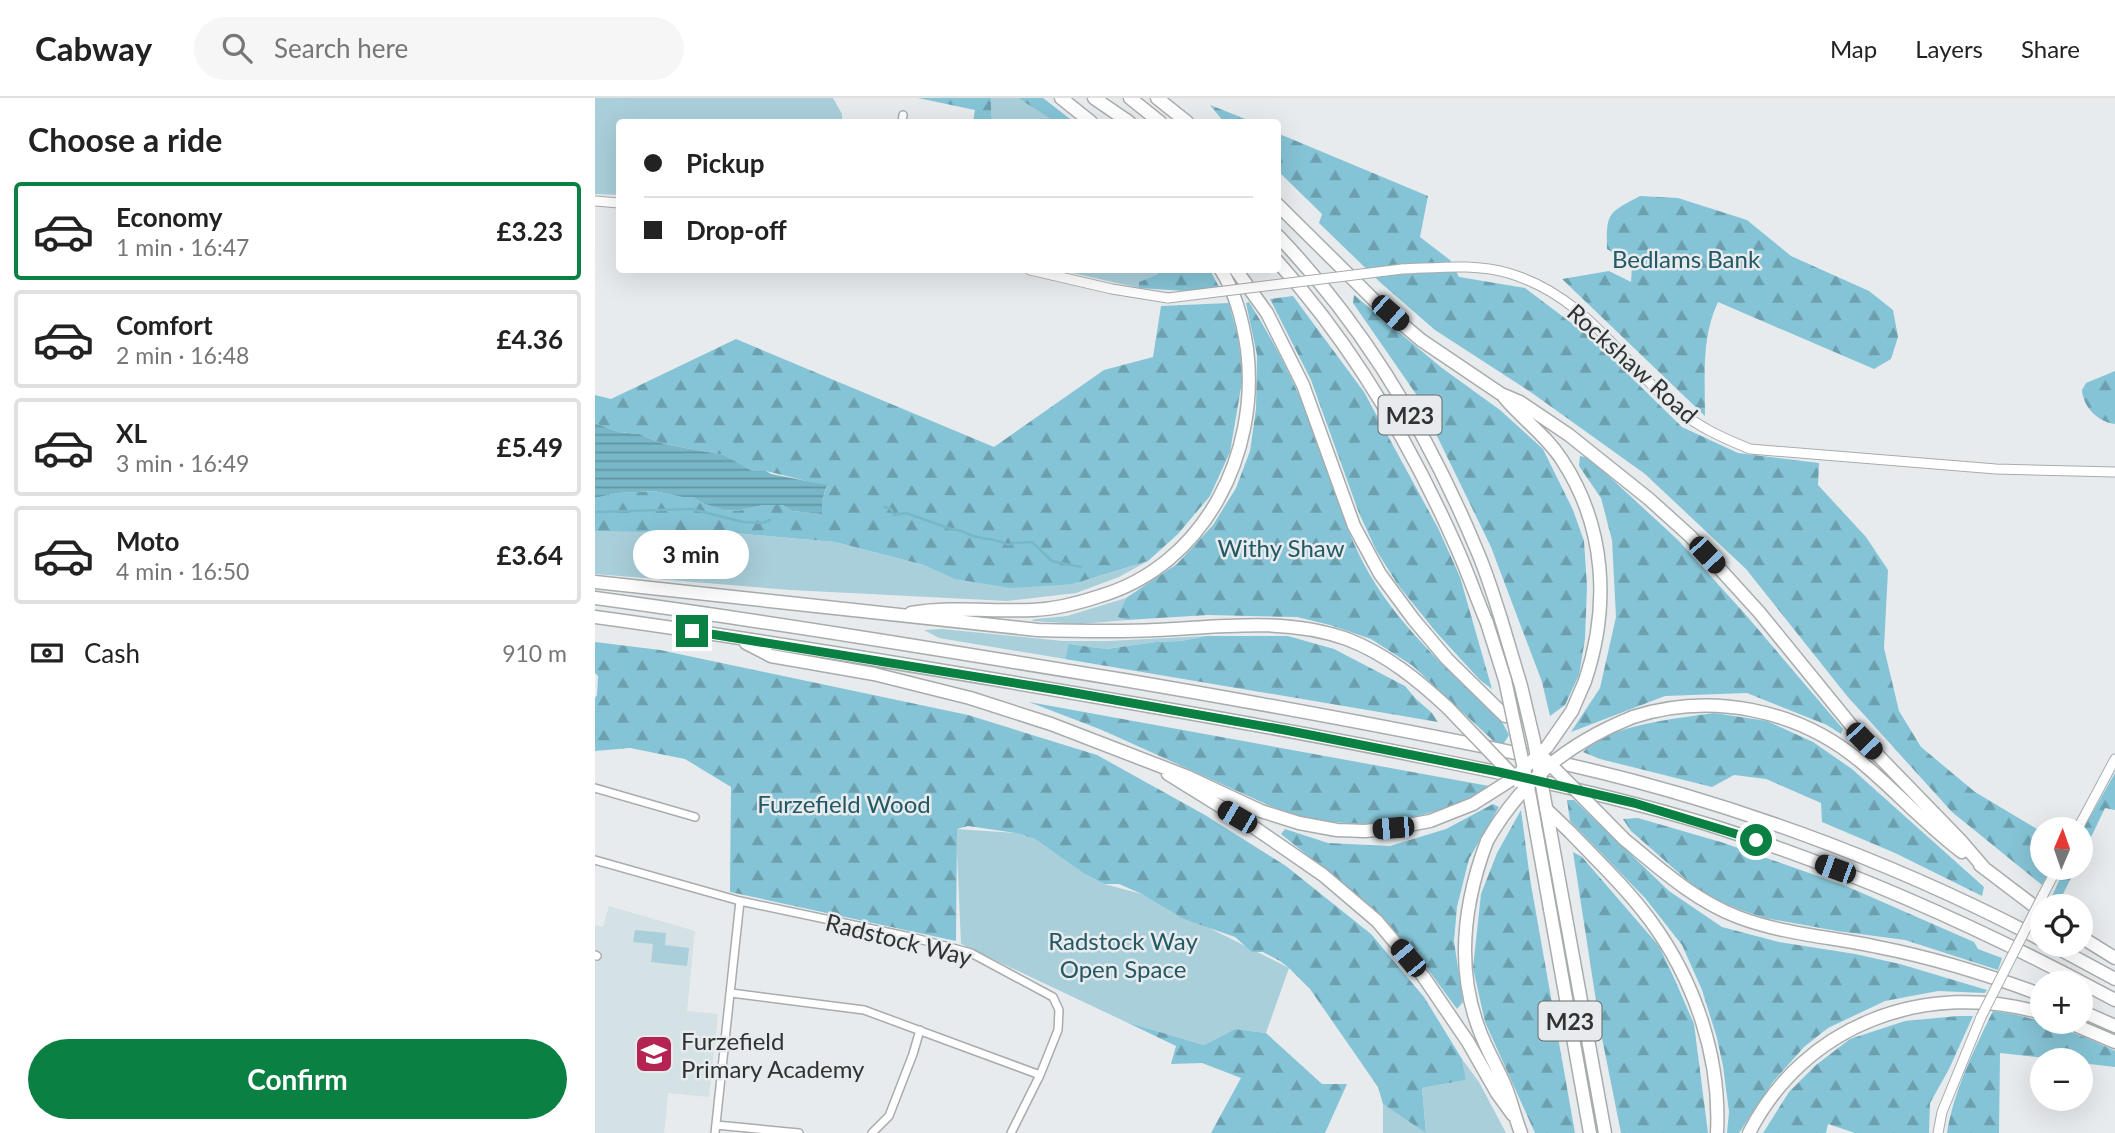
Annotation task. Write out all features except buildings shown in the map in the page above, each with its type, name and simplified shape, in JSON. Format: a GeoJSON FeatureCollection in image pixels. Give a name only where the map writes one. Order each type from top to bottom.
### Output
{"type":"FeatureCollection","features":[{"type":"Feature","properties":{"kind":"highway"},"geometry":{"type":"LineString","coordinates":[[1061,98],[1087,119]]}},
{"type":"Feature","properties":{"kind":"highway"},"geometry":{"type":"LineString","coordinates":[[1094,98],[1125,119]]}},
{"type":"Feature","properties":{"kind":"highway"},"geometry":{"type":"LineString","coordinates":[[1130,98],[1156,119]]}},
{"type":"Feature","properties":{"kind":"highway"},"geometry":{"type":"LineString","coordinates":[[1157,98],[1183,119]]}},
{"type":"Feature","properties":{"kind":"highway"},"geometry":{"type":"LineString","coordinates":[[1281,208],[1374,300],[1421,340],[1501,394],[1520,402],[1569,435],[1649,499],[1690,536],[1759,611],[1864,741],[1985,869]]}},
{"type":"Feature","properties":{"kind":"highway","name":"M23"},"geometry":{"type":"LineString","coordinates":[[1281,239],[1335,300],[1389,376],[1439,468],[1479,554],[1521,686],[1534,741],[1605,1133]]}},
{"type":"Feature","properties":{"kind":"highway","name":"M23"},"geometry":{"type":"LineString","coordinates":[[1281,266],[1339,339],[1385,409],[1451,535],[1487,623],[1508,693],[1530,797],[1590,1133]]}},
{"type":"Feature","properties":{"kind":"highway"},"geometry":{"type":"LineString","coordinates":[[897,615],[934,609],[1035,610],[1103,596],[1137,581],[1163,565],[1190,539],[1213,509],[1231,475],[1242,442],[1248,407],[1250,375],[1245,334],[1239,307],[1222,273]]}},
{"type":"Feature","properties":{"kind":"highway"},"geometry":{"type":"LineString","coordinates":[[1238,273],[1267,313],[1303,384],[1354,526],[1380,574],[1447,659],[1624,839],[1700,899],[1737,917],[1939,961],[2030,991]]}},
{"type":"Feature","properties":{"kind":"highway"},"geometry":{"type":"LineString","coordinates":[[736,638],[771,656],[874,674],[970,698],[1051,724],[1186,776],[1261,811],[1299,823],[1337,830],[1365,831],[1430,821],[1473,804],[1514,778],[1547,747],[1571,711],[1585,681],[1597,638],[1601,594],[1597,544],[1589,516],[1561,459],[1548,441],[1515,411],[1501,394]]}},
{"type":"Feature","properties":{"kind":"highway"},"geometry":{"type":"LineString","coordinates":[[595,582],[1038,630],[1107,631],[1257,625],[1300,627],[1347,640],[1372,651],[1398,666],[1448,708],[1617,881],[1662,937],[1687,981],[1703,1026],[1717,1105],[1717,1133]]}},
{"type":"Feature","properties":{"kind":"highway"},"geometry":{"type":"LineString","coordinates":[[595,598],[856,636],[1164,687],[1576,766],[1698,799],[1817,840],[1933,888],[2030,934]]}},
{"type":"Feature","properties":{"kind":"highway"},"geometry":{"type":"LineString","coordinates":[[595,617],[931,668],[1242,722],[1499,772],[1634,803],[1756,840],[1875,884],[2011,945],[2115,1000]]}},
{"type":"Feature","properties":{"kind":"highway"},"geometry":{"type":"LineString","coordinates":[[1521,1133],[1506,1089],[1479,1031],[1470,1004],[1465,975],[1464,940],[1468,907],[1474,878],[1487,841],[1513,802],[1551,762],[1603,729],[1633,717],[1680,707],[1713,705],[1749,709],[1787,719],[1822,736],[1860,761],[1955,847],[2030,903]]}},
{"type":"Feature","properties":{"kind":"highway"},"geometry":{"type":"LineString","coordinates":[[1158,767],[1311,867],[1377,921],[1423,976],[1513,1115]]}},
{"type":"Feature","properties":{"kind":"highway"},"geometry":{"type":"LineString","coordinates":[[2093,944],[2115,958]]}},
{"type":"Feature","properties":{"kind":"highway"},"geometry":{"type":"LineString","coordinates":[[2074,957],[2115,979]]}},
{"type":"Feature","properties":{"kind":"highway"},"geometry":{"type":"LineString","coordinates":[[1749,1133],[1778,1088],[1801,1065],[1836,1037],[1877,1017],[1917,1006],[1953,1002],[1992,1003],[2030,1011]]}},
{"type":"Feature","properties":{"kind":"highway"},"geometry":{"type":"LineString","coordinates":[[2093,1016],[2115,1026]]}},
{"type":"Feature","properties":{"kind":"highway"},"geometry":{"type":"LineString","coordinates":[[2093,1033],[2115,1042]]}},
{"type":"Feature","properties":{"kind":"street"},"geometry":{"type":"LineString","coordinates":[[595,201],[616,203]]}},
{"type":"Feature","properties":{"kind":"street","name":"Rockshaw Road"},"geometry":{"type":"LineString","coordinates":[[1043,273],[1112,289],[1168,298],[1402,270],[1463,267],[1505,272],[1541,286],[1575,308],[1675,407],[1721,437],[1750,449],[1996,468],[2115,472]]}},
{"type":"Feature","properties":{"kind":"street"},"geometry":{"type":"LineString","coordinates":[[2084,817],[2115,760]]}},
{"type":"Feature","properties":{"kind":"street"},"geometry":{"type":"LineString","coordinates":[[595,788],[695,817]]}},
{"type":"Feature","properties":{"kind":"street","name":"Radstock Way"},"geometry":{"type":"LineString","coordinates":[[595,860],[740,901],[915,938],[971,953],[1053,998],[1059,1010],[1058,1030],[1040,1075],[1011,1133]]}},
{"type":"Feature","properties":{"kind":"street"},"geometry":{"type":"LineString","coordinates":[[1938,1133],[1942,1112],[1980,1017],[2051,880]]}},
{"type":"Feature","properties":{"kind":"street"},"geometry":{"type":"LineString","coordinates":[[740,901],[715,1129],[799,1133]]}},
{"type":"Feature","properties":{"kind":"street"},"geometry":{"type":"LineString","coordinates":[[731,993],[864,1010],[1040,1075]]}},
{"type":"Feature","properties":{"kind":"street"},"geometry":{"type":"LineString","coordinates":[[871,1133],[889,1116],[920,1030]]}},
{"type":"Feature","properties":{"kind":"shaded area"},"geometry":{"type":"Polygon","coordinates":[[[595,423],[618,432],[639,434],[664,444],[724,455],[752,471],[766,471],[827,485],[822,501],[822,514],[792,511],[783,505],[724,510],[693,497],[654,491],[618,493],[595,498],[595,423]]]}},
{"type":"Feature","properties":{"kind":"shaded area","name":"Furzefield Primary Academy"},"geometry":{"type":"Polygon","coordinates":[[[609,906],[695,931],[687,1011],[718,1014],[709,1097],[668,1093],[664,1133],[595,1133],[595,925],[603,927],[609,906]]]}},
{"type":"Feature","properties":{"kind":"green space"},"geometry":{"type":"Polygon","coordinates":[[[595,98],[833,98],[842,114],[842,119],[616,119],[616,195],[595,194],[595,98]]]}},
{"type":"Feature","properties":{"kind":"green space"},"geometry":{"type":"Polygon","coordinates":[[[918,98],[991,98],[991,119],[974,119],[975,110],[918,98]]]}},
{"type":"Feature","properties":{"kind":"green space"},"geometry":{"type":"Polygon","coordinates":[[[991,98],[1018,98],[1050,119],[991,119],[991,98]]]}},
{"type":"Feature","properties":{"kind":"green space"},"geometry":{"type":"Polygon","coordinates":[[[1018,98],[1043,98],[1070,119],[1049,118],[1018,98]]]}},
{"type":"Feature","properties":{"kind":"green space"},"geometry":{"type":"Polygon","coordinates":[[[1210,105],[1245,119],[1222,119],[1210,105]]]}},
{"type":"Feature","properties":{"kind":"green space"},"geometry":{"type":"Polygon","coordinates":[[[1281,135],[1428,196],[1420,237],[1450,260],[1459,277],[1525,288],[1590,337],[1682,427],[1738,453],[1819,463],[1818,485],[1866,537],[1888,570],[1884,648],[1899,711],[1921,747],[1975,792],[2030,825],[2030,875],[1952,812],[1847,696],[1746,569],[1645,474],[1532,393],[1435,330],[1382,284],[1319,223],[1322,214],[1281,174],[1281,135]]]}},
{"type":"Feature","properties":{"kind":"green space","name":"Bedlams Bank"},"geometry":{"type":"Polygon","coordinates":[[[1640,196],[1678,198],[1747,220],[1791,256],[1869,291],[1893,310],[1898,337],[1891,359],[1874,369],[1718,302],[1706,344],[1705,416],[1562,279],[1609,271],[1631,282],[1632,266],[1607,249],[1607,227],[1616,210],[1640,196]]]}},
{"type":"Feature","properties":{"kind":"green space"},"geometry":{"type":"Polygon","coordinates":[[[1073,273],[1158,273],[1139,282],[1139,288],[1073,273]]]}},
{"type":"Feature","properties":{"kind":"green space"},"geometry":{"type":"Polygon","coordinates":[[[1212,273],[1219,287],[1186,291],[1139,288],[1139,282],[1158,274],[1212,273]]]}},
{"type":"Feature","properties":{"kind":"green space"},"geometry":{"type":"Polygon","coordinates":[[[1354,295],[1442,368],[1500,410],[1543,449],[1573,510],[1584,541],[1587,586],[1585,639],[1579,675],[1565,705],[1550,716],[1542,682],[1491,547],[1418,397],[1353,303],[1354,295]]]}},
{"type":"Feature","properties":{"kind":"green space"},"geometry":{"type":"Polygon","coordinates":[[[1293,296],[1364,392],[1438,528],[1460,577],[1492,689],[1480,680],[1436,632],[1398,585],[1376,550],[1359,513],[1311,380],[1270,299],[1293,296]]]}},
{"type":"Feature","properties":{"kind":"green space","name":"Withy Shaw"},"geometry":{"type":"Polygon","coordinates":[[[1249,302],[1282,360],[1303,405],[1344,519],[1370,575],[1383,596],[1414,634],[1502,722],[1509,735],[1501,748],[1413,666],[1371,639],[1330,625],[1297,617],[1208,615],[1127,620],[1117,617],[1126,598],[1177,564],[1213,525],[1236,488],[1250,451],[1256,409],[1257,355],[1246,303],[1249,302]]]}},
{"type":"Feature","properties":{"kind":"green space"},"geometry":{"type":"Polygon","coordinates":[[[1229,303],[1238,337],[1243,376],[1230,452],[1210,496],[1178,534],[1148,561],[1073,584],[1011,588],[955,579],[924,565],[835,542],[733,533],[595,531],[595,498],[618,493],[654,491],[693,497],[702,503],[725,510],[783,505],[792,511],[822,514],[822,501],[827,486],[766,471],[751,471],[724,455],[664,444],[639,434],[618,432],[595,423],[595,395],[611,399],[736,339],[994,447],[1104,370],[1153,357],[1161,306],[1229,303]]]}},
{"type":"Feature","properties":{"kind":"green space"},"geometry":{"type":"Polygon","coordinates":[[[2115,371],[2115,424],[2103,420],[2088,408],[2082,390],[2086,383],[2115,371]]]}},
{"type":"Feature","properties":{"kind":"green space"},"geometry":{"type":"Polygon","coordinates":[[[1580,456],[1589,458],[1678,540],[1843,729],[1841,734],[1827,725],[1747,693],[1665,696],[1571,732],[1600,688],[1616,617],[1612,540],[1601,498],[1579,466],[1580,456]]]}},
{"type":"Feature","properties":{"kind":"green space"},"geometry":{"type":"Polygon","coordinates":[[[595,530],[733,533],[835,542],[924,565],[961,580],[1073,584],[1148,561],[1119,577],[1076,593],[1007,601],[791,590],[595,574],[595,530]]]}},
{"type":"Feature","properties":{"kind":"green space"},"geometry":{"type":"Polygon","coordinates":[[[1126,598],[1117,617],[1127,620],[1081,624],[1031,621],[1067,616],[1126,598]]]}},
{"type":"Feature","properties":{"kind":"green space"},"geometry":{"type":"Polygon","coordinates":[[[942,629],[1063,641],[1207,636],[1105,649],[1070,644],[1065,659],[939,638],[924,630],[942,629]]]}},
{"type":"Feature","properties":{"kind":"green space"},"geometry":{"type":"Polygon","coordinates":[[[1207,636],[1288,636],[1334,649],[1405,686],[1438,722],[1065,659],[1069,644],[1106,649],[1207,636]]]}},
{"type":"Feature","properties":{"kind":"green space","name":"Furzefield Wood"},"geometry":{"type":"Polygon","coordinates":[[[595,642],[660,650],[968,715],[1097,755],[1205,815],[1286,866],[1371,934],[1424,997],[1462,1059],[1466,1080],[1422,1088],[1426,1133],[1383,1104],[1378,1087],[1310,989],[1280,961],[1263,952],[1252,952],[1235,937],[1184,919],[1142,894],[1119,884],[1104,884],[1083,873],[1035,839],[1016,833],[968,826],[957,829],[956,941],[730,892],[731,787],[685,759],[630,748],[595,751],[595,698],[598,676],[595,673],[595,642]]]}},
{"type":"Feature","properties":{"kind":"green space"},"geometry":{"type":"Polygon","coordinates":[[[1029,702],[1489,786],[1465,802],[1409,819],[1363,824],[1317,821],[1277,809],[1102,730],[1029,702]]]}},
{"type":"Feature","properties":{"kind":"green space"},"geometry":{"type":"Polygon","coordinates":[[[1714,713],[1767,721],[1813,742],[1852,769],[1984,887],[1982,896],[1895,853],[1822,822],[1821,803],[1766,779],[1734,775],[1712,787],[1600,759],[1583,752],[1594,743],[1626,729],[1663,720],[1714,713]]]}},
{"type":"Feature","properties":{"kind":"green space"},"geometry":{"type":"Polygon","coordinates":[[[2115,773],[2115,810],[2105,808],[2093,833],[2093,817],[2090,817],[2115,773]]]}},
{"type":"Feature","properties":{"kind":"green space"},"geometry":{"type":"Polygon","coordinates":[[[1567,800],[1574,800],[1669,891],[1722,927],[1779,942],[1900,964],[1987,990],[1985,993],[1938,991],[1885,1001],[1828,1028],[1804,1047],[1773,1082],[1739,1133],[1727,1133],[1729,1112],[1717,1038],[1702,990],[1682,945],[1645,898],[1570,821],[1567,800]]]}},
{"type":"Feature","properties":{"kind":"green space"},"geometry":{"type":"Polygon","coordinates":[[[1493,804],[1499,807],[1469,859],[1457,907],[1454,941],[1463,1002],[1457,1009],[1424,964],[1354,893],[1281,834],[1285,829],[1328,843],[1390,846],[1446,829],[1493,804]]]}},
{"type":"Feature","properties":{"kind":"green space"},"geometry":{"type":"Polygon","coordinates":[[[1521,810],[1530,879],[1575,1133],[1535,1133],[1485,1022],[1473,968],[1481,894],[1497,853],[1521,810]]]}},
{"type":"Feature","properties":{"kind":"green space"},"geometry":{"type":"Polygon","coordinates":[[[1638,818],[1724,843],[1846,886],[1974,942],[1978,949],[2002,958],[1998,970],[1905,940],[1765,918],[1704,895],[1631,831],[1623,819],[1638,818]]]}},
{"type":"Feature","properties":{"kind":"green space","name":"Radstock Way Open Space"},"geometry":{"type":"Polygon","coordinates":[[[956,829],[1016,833],[1035,839],[1083,873],[1104,884],[1142,894],[1289,968],[1266,1033],[1235,1029],[1204,1045],[1126,1022],[961,944],[956,829]]]}},
{"type":"Feature","properties":{"kind":"green space"},"geometry":{"type":"Polygon","coordinates":[[[1573,852],[1582,857],[1659,946],[1694,1024],[1708,1133],[1621,1133],[1601,1033],[1573,852]]]}},
{"type":"Feature","properties":{"kind":"green space"},"geometry":{"type":"Polygon","coordinates":[[[2059,880],[2070,880],[2063,894],[2053,894],[2059,880]]]}},
{"type":"Feature","properties":{"kind":"green space"},"geometry":{"type":"Polygon","coordinates":[[[635,930],[666,933],[665,945],[689,948],[687,966],[651,962],[653,944],[633,942],[635,930]]]}},
{"type":"Feature","properties":{"kind":"green space"},"geometry":{"type":"Polygon","coordinates":[[[1993,1011],[2030,1019],[2030,1034],[2075,1034],[2115,1051],[2115,1067],[2093,1064],[2093,1048],[2030,1048],[2030,1056],[2000,1053],[1999,1133],[1947,1133],[1972,1055],[1993,1011]]]}},
{"type":"Feature","properties":{"kind":"green space"},"geometry":{"type":"Polygon","coordinates":[[[1973,1016],[1930,1103],[1929,1133],[1855,1133],[1828,1124],[1826,1133],[1763,1133],[1789,1092],[1816,1065],[1850,1039],[1905,1021],[1973,1016]]]}},
{"type":"Feature","properties":{"kind":"green space"},"geometry":{"type":"Polygon","coordinates":[[[1126,1022],[1204,1045],[1235,1029],[1266,1033],[1322,1084],[1347,1084],[1325,1133],[1211,1133],[1241,1078],[1202,1063],[1171,1064],[1176,1046],[1126,1022]]]}},
{"type":"Feature","properties":{"kind":"green space"},"geometry":{"type":"Polygon","coordinates":[[[1462,1059],[1479,1082],[1506,1133],[1383,1133],[1383,1104],[1426,1132],[1422,1088],[1466,1080],[1462,1059]]]}},
{"type":"Feature","properties":{"kind":"waterway"},"geometry":{"type":"LineString","coordinates":[[885,507],[891,509],[894,515],[906,513],[1008,545],[1032,542],[1052,561],[1081,567]]}},
{"type":"Feature","properties":{"kind":"waterway"},"geometry":{"type":"LineString","coordinates":[[595,512],[692,509],[743,522],[762,523],[770,520]]}},
{"type":"Feature","properties":{"kind":"place","name":"Furzefield Primary Academy"},"geometry":{"type":"Point","coordinates":[654,1054]}},
{"type":"Feature","properties":{"kind":"route"},"geometry":{"type":"LineString","coordinates":[[692,631],[1058,690],[1285,730],[1499,772],[1634,803],[1756,840]]}}]}
